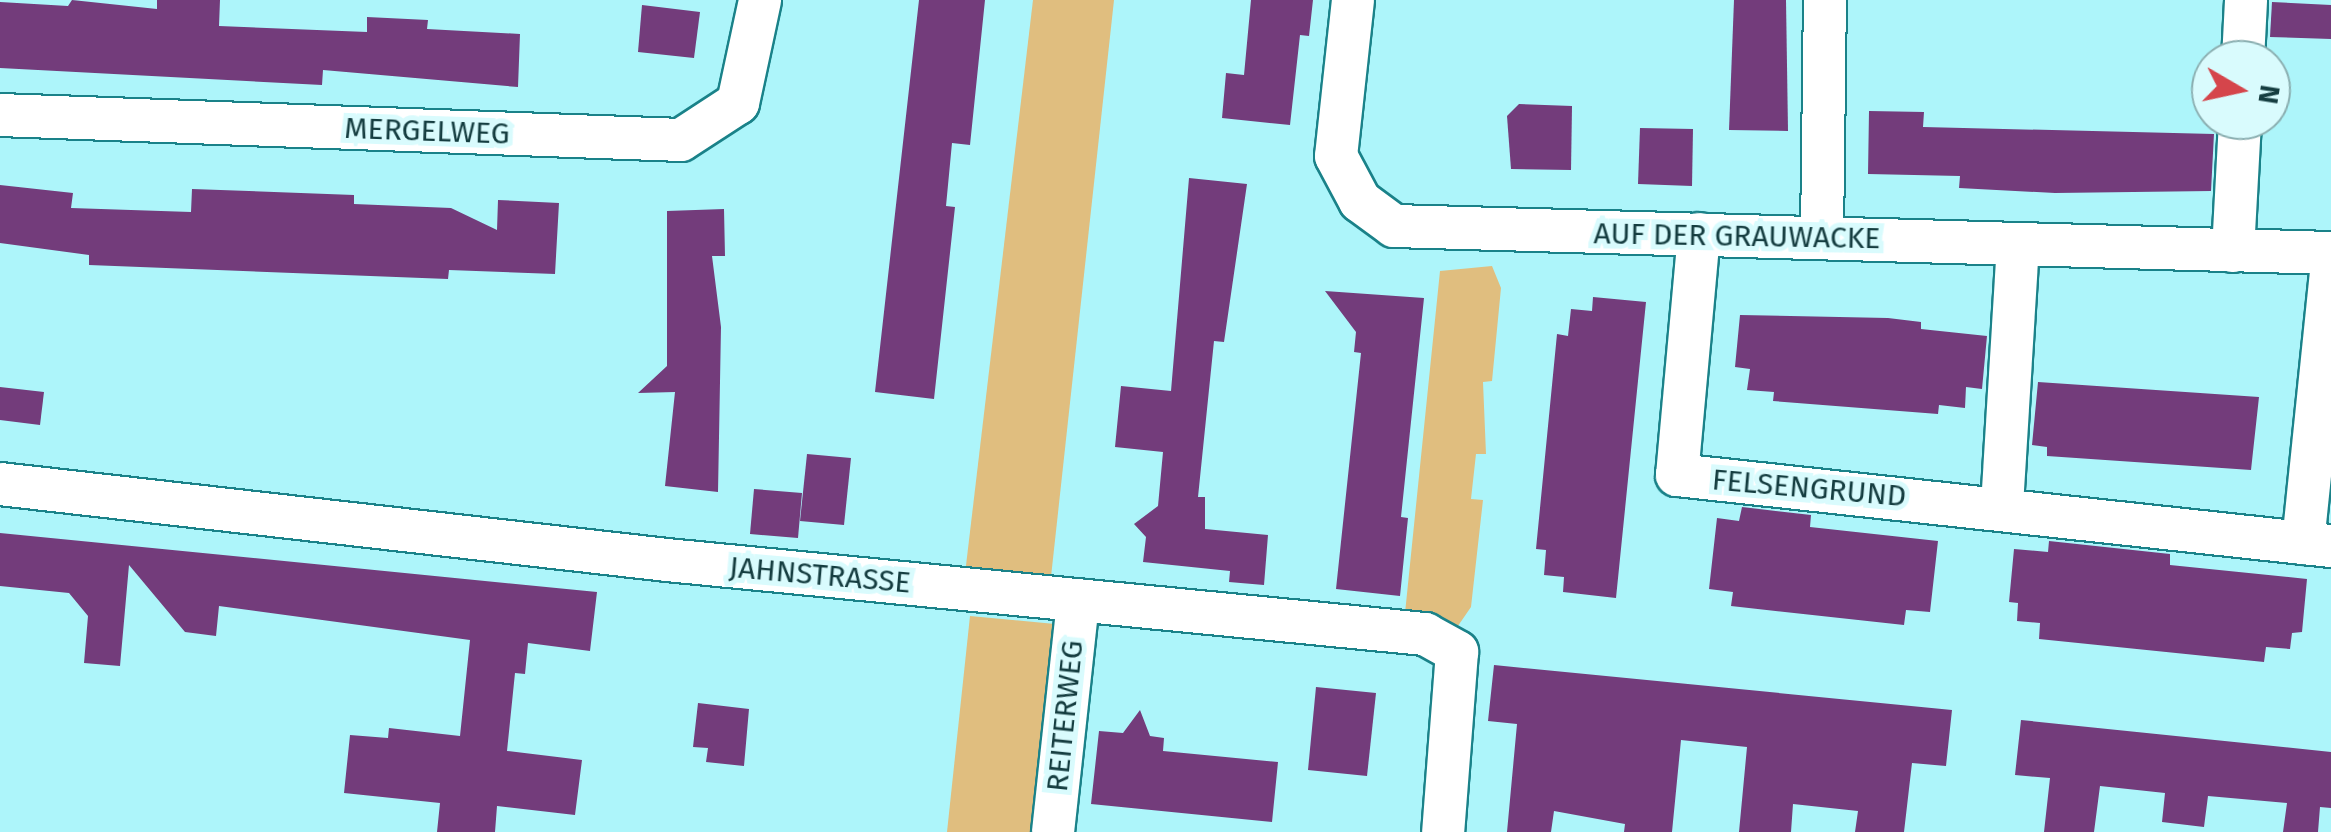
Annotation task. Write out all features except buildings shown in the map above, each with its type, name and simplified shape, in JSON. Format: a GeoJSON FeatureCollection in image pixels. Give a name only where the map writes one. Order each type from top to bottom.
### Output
{"type":"FeatureCollection","features":[{"type":"Feature","properties":{"kind":"street","name":"MERGELWEG"},"geometry":{"type":"LineString","coordinates":[[0,115],[681,140],[738,104],[760,0]]}},
{"type":"Feature","properties":{"kind":"street","name":"AUF DER GRAUWACKE"},"geometry":{"type":"LineString","coordinates":[[1353,0],[1336,156],[1360,201],[1394,226],[2331,253]]}},
{"type":"Feature","properties":{"kind":"street"},"geometry":{"type":"LineString","coordinates":[[1822,238],[1825,0]]}},
{"type":"Feature","properties":{"kind":"street"},"geometry":{"type":"LineString","coordinates":[[2244,40],[2246,0]]}},
{"type":"Feature","properties":{"kind":"street"},"geometry":{"type":"LineString","coordinates":[[2232,250],[2239,140]]}},
{"type":"Feature","properties":{"kind":"street","name":"FELSENGRUND"},"geometry":{"type":"LineString","coordinates":[[1698,234],[1677,476],[2002,506],[2317,544],[2331,273]]}},
{"type":"Feature","properties":{"kind":"street"},"geometry":{"type":"LineString","coordinates":[[2002,506],[2018,244]]}},
{"type":"Feature","properties":{"kind":"street","name":"JAHNSTRASSE"},"geometry":{"type":"LineString","coordinates":[[0,484],[1425,634],[1457,652],[1443,832]]}},
{"type":"Feature","properties":{"kind":"street","name":"REITERWEG"},"geometry":{"type":"LineString","coordinates":[[1053,832],[1078,600]]}},
{"type":"Feature","properties":{"kind":"shaded area"},"geometry":{"type":"Polygon","coordinates":[[[1033,0],[1114,0],[1050,586],[965,574],[1033,0]]]}},
{"type":"Feature","properties":{"kind":"shaded area"},"geometry":{"type":"Polygon","coordinates":[[[1492,266],[1501,288],[1492,381],[1483,382],[1486,454],[1476,454],[1471,499],[1483,500],[1471,607],[1451,636],[1404,623],[1440,271],[1492,266]]]}},
{"type":"Feature","properties":{"kind":"shaded area"},"geometry":{"type":"Polygon","coordinates":[[[970,616],[1055,624],[1032,832],[947,832],[970,616]]]}}]}
